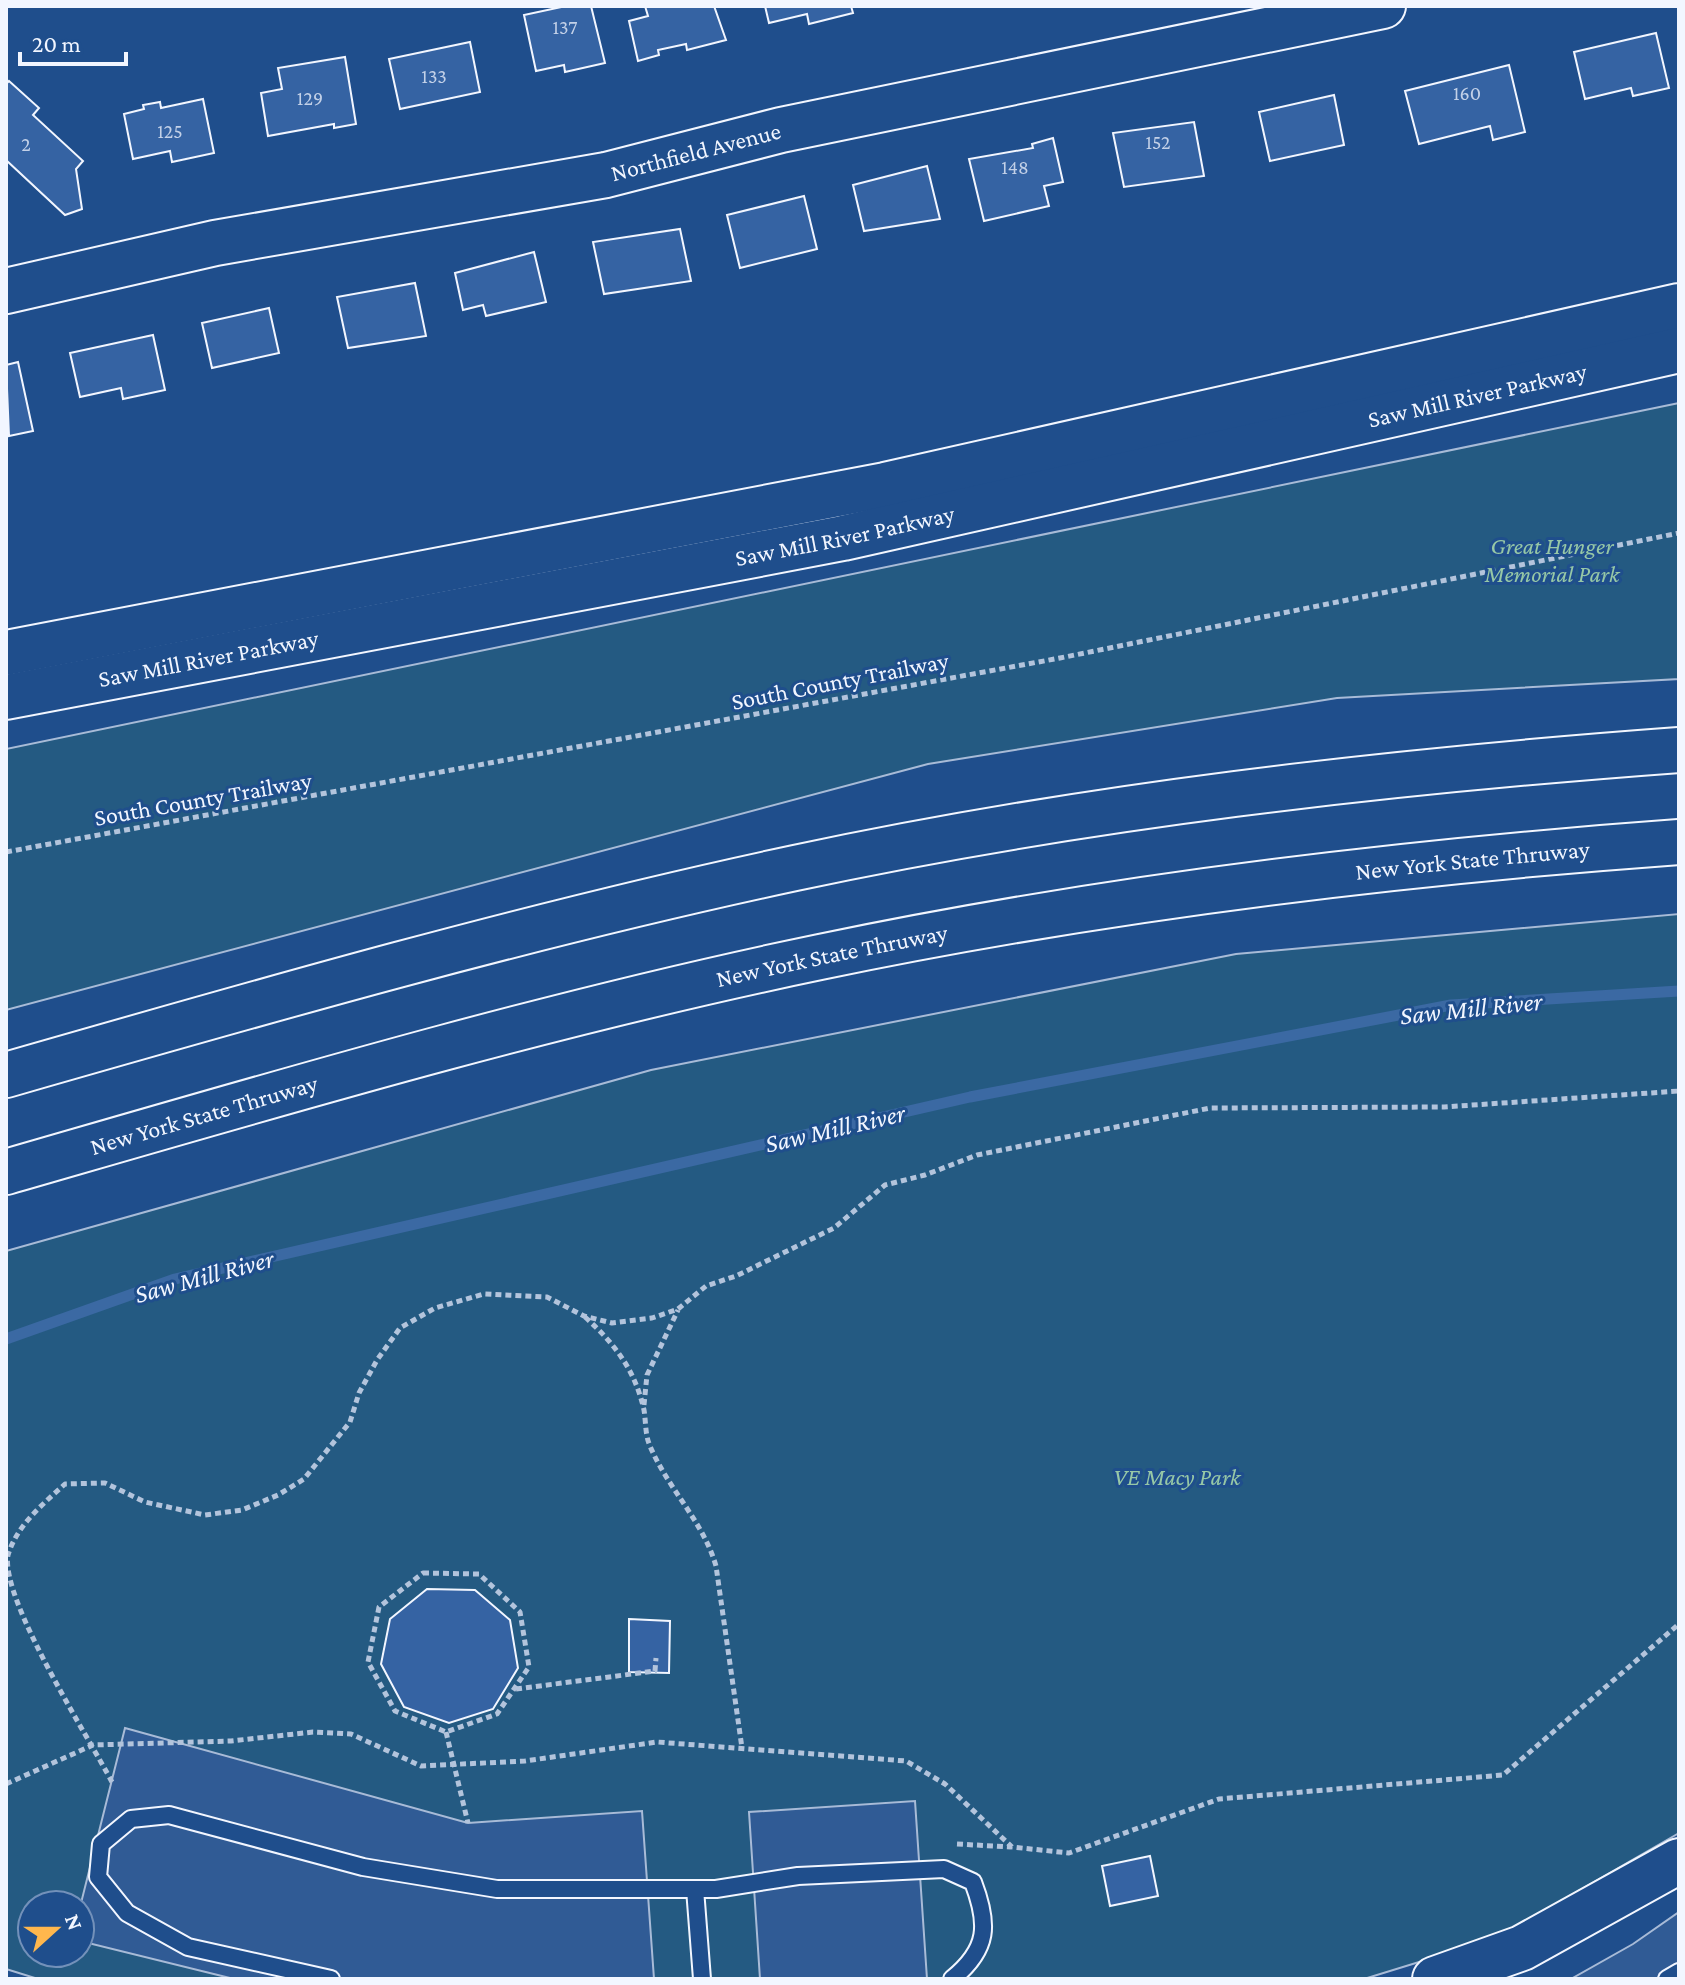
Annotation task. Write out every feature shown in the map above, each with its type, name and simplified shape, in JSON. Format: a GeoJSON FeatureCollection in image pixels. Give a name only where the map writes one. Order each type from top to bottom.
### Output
{"type":"FeatureCollection","features":[{"type":"Feature","properties":{"kind":"main road","name":"Northfield Avenue"},"geometry":{"type":"LineString","coordinates":[[6,291],[215,243],[606,175],[781,130],[1383,6]]}},
{"type":"Feature","properties":{"kind":"main road","name":"Saw Mill River Parkway"},"geometry":{"type":"LineString","coordinates":[[6,653],[885,485],[1679,306]]}},
{"type":"Feature","properties":{"kind":"main road","name":"Saw Mill River Parkway"},"geometry":{"type":"LineString","coordinates":[[6,697],[843,538],[1679,350]]}},
{"type":"Feature","properties":{"kind":"main road"},"geometry":{"type":"LineString","coordinates":[[6,1075],[516,933],[907,846],[1050,821],[1308,784],[1679,750]]}},
{"type":"Feature","properties":{"kind":"main road","name":"New York State Thruway"},"geometry":{"type":"LineString","coordinates":[[6,1172],[441,1047],[835,954],[1199,892],[1459,860],[1679,842]]}},
{"type":"Feature","properties":{"kind":"main road"},"geometry":{"type":"LineString","coordinates":[[1435,1979],[1522,1948],[1679,1861]]}},
{"type":"Feature","properties":{"kind":"lane"},"geometry":{"type":"LineString","coordinates":[[331,1979],[188,1947],[127,1913],[98,1877],[101,1844],[131,1819],[169,1815],[363,1867],[497,1889],[695,1889],[798,1876],[944,1869],[973,1882],[986,1916],[976,1959],[952,1979]]}},
{"type":"Feature","properties":{"kind":"lane"},"geometry":{"type":"LineString","coordinates":[[695,1889],[702,1979]]}},
{"type":"Feature","properties":{"kind":"lane"},"geometry":{"type":"LineString","coordinates":[[1667,1979],[1679,1972]]}},
{"type":"Feature","properties":{"kind":"path","name":"South County Trailway"},"geometry":{"type":"LineString","coordinates":[[6,852],[1045,661],[1679,533]]}},
{"type":"Feature","properties":{"kind":"path"},"geometry":{"type":"LineString","coordinates":[[112,1782],[15,1608],[7,1557],[29,1517],[65,1484],[105,1483],[145,1502],[205,1515],[242,1510],[278,1495],[304,1479],[350,1422],[359,1393],[400,1328],[435,1308],[484,1294],[547,1297],[584,1316],[612,1323],[652,1318],[678,1309],[706,1286],[736,1276],[834,1228],[885,1185],[925,1175],[977,1155],[1210,1108],[1444,1107],[1679,1091]]}},
{"type":"Feature","properties":{"kind":"path"},"geometry":{"type":"LineString","coordinates":[[644,1410],[647,1375],[678,1309]]}},
{"type":"Feature","properties":{"kind":"path"},"geometry":{"type":"LineString","coordinates":[[584,1316],[614,1343],[632,1373],[644,1410],[648,1443],[666,1477],[709,1540],[716,1566],[742,1748]]}},
{"type":"Feature","properties":{"kind":"path"},"geometry":{"type":"LineString","coordinates":[[423,1573],[479,1574],[520,1612],[529,1667],[515,1689],[497,1714],[446,1732],[395,1711],[368,1662],[379,1607],[423,1573]]}},
{"type":"Feature","properties":{"kind":"path"},"geometry":{"type":"LineString","coordinates":[[949,1844],[1069,1853],[1219,1799],[1503,1775],[1679,1624]]}},
{"type":"Feature","properties":{"kind":"path"},"geometry":{"type":"LineString","coordinates":[[515,1689],[655,1671],[656,1658]]}},
{"type":"Feature","properties":{"kind":"path"},"geometry":{"type":"LineString","coordinates":[[6,1784],[93,1745],[231,1741],[313,1732],[351,1734],[421,1766],[525,1761],[657,1742],[906,1761],[945,1784],[1012,1847]]}},
{"type":"Feature","properties":{"kind":"path"},"geometry":{"type":"LineString","coordinates":[[446,1732],[468,1823]]}},
{"type":"Feature","properties":{"kind":"green space","name":"Great Hunger Memorial Park"},"geometry":{"type":"Polygon","coordinates":[[[1679,403],[1679,679],[1337,698],[928,764],[6,1010],[6,749],[1679,403]]]}},
{"type":"Feature","properties":{"kind":"green space","name":"VE Macy Park"},"geometry":{"type":"Polygon","coordinates":[[[1679,914],[1679,1833],[1497,1938],[1364,1979],[38,1979],[6,1969],[6,1251],[651,1070],[1236,954],[1679,914]]]}},
{"type":"Feature","properties":{"kind":"shaded area"},"geometry":{"type":"Polygon","coordinates":[[[125,1728],[468,1823],[642,1811],[654,1979],[234,1979],[96,1945],[96,1889],[85,1889],[125,1728]]]}},
{"type":"Feature","properties":{"kind":"shaded area"},"geometry":{"type":"Polygon","coordinates":[[[915,1801],[927,1979],[760,1979],[749,1812],[915,1801]]]}},
{"type":"Feature","properties":{"kind":"shaded area"},"geometry":{"type":"Polygon","coordinates":[[[1679,1912],[1679,1979],[1571,1979],[1633,1944],[1679,1912]]]}},
{"type":"Feature","properties":{"kind":"building"},"geometry":{"type":"Polygon","coordinates":[[[566,6],[591,6],[605,63],[565,72],[564,65],[536,71],[524,15],[566,6]]]}},
{"type":"Feature","properties":{"kind":"building"},"geometry":{"type":"Polygon","coordinates":[[[645,6],[714,6],[726,40],[687,50],[686,44],[658,50],[659,55],[638,61],[629,21],[648,16],[645,6]]]}},
{"type":"Feature","properties":{"kind":"building"},"geometry":{"type":"Polygon","coordinates":[[[765,6],[851,6],[853,13],[809,24],[807,14],[769,23],[765,6]]]}},
{"type":"Feature","properties":{"kind":"building"},"geometry":{"type":"Polygon","coordinates":[[[1656,33],[1669,88],[1633,96],[1631,88],[1585,99],[1574,52],[1656,33]]]}},
{"type":"Feature","properties":{"kind":"building"},"geometry":{"type":"Polygon","coordinates":[[[470,42],[480,92],[400,109],[389,59],[470,42]]]}},
{"type":"Feature","properties":{"kind":"building"},"geometry":{"type":"Polygon","coordinates":[[[345,57],[356,124],[334,128],[334,124],[268,136],[261,93],[282,89],[278,68],[345,57]]]}},
{"type":"Feature","properties":{"kind":"building"},"geometry":{"type":"Polygon","coordinates":[[[1509,65],[1525,132],[1493,140],[1490,126],[1419,144],[1405,91],[1509,65]]]}},
{"type":"Feature","properties":{"kind":"building"},"geometry":{"type":"Polygon","coordinates":[[[9,81],[39,108],[33,115],[83,161],[76,169],[82,209],[65,215],[6,160],[6,84],[9,81]]]}},
{"type":"Feature","properties":{"kind":"building"},"geometry":{"type":"Polygon","coordinates":[[[1334,95],[1344,145],[1270,161],[1259,112],[1334,95]]]}},
{"type":"Feature","properties":{"kind":"building"},"geometry":{"type":"Polygon","coordinates":[[[203,99],[214,153],[172,162],[170,151],[133,159],[124,114],[144,109],[143,105],[160,102],[161,108],[203,99]]]}},
{"type":"Feature","properties":{"kind":"building"},"geometry":{"type":"Polygon","coordinates":[[[1194,122],[1204,176],[1124,187],[1113,133],[1194,122]]]}},
{"type":"Feature","properties":{"kind":"building"},"geometry":{"type":"Polygon","coordinates":[[[1053,138],[1063,182],[1044,186],[1049,206],[984,221],[969,159],[1033,148],[1032,144],[1053,138]]]}},
{"type":"Feature","properties":{"kind":"building"},"geometry":{"type":"Polygon","coordinates":[[[927,166],[940,219],[864,231],[853,185],[927,166]]]}},
{"type":"Feature","properties":{"kind":"building"},"geometry":{"type":"Polygon","coordinates":[[[804,196],[817,249],[740,268],[727,215],[804,196]]]}},
{"type":"Feature","properties":{"kind":"building"},"geometry":{"type":"Polygon","coordinates":[[[680,229],[691,281],[604,294],[593,242],[680,229]]]}},
{"type":"Feature","properties":{"kind":"building"},"geometry":{"type":"Polygon","coordinates":[[[534,252],[546,302],[486,316],[483,305],[463,310],[455,273],[534,252]]]}},
{"type":"Feature","properties":{"kind":"building"},"geometry":{"type":"Polygon","coordinates":[[[415,283],[426,336],[348,348],[337,297],[415,283]]]}},
{"type":"Feature","properties":{"kind":"building"},"geometry":{"type":"Polygon","coordinates":[[[269,308],[279,353],[212,368],[202,323],[269,308]]]}},
{"type":"Feature","properties":{"kind":"building"},"geometry":{"type":"Polygon","coordinates":[[[153,335],[165,390],[123,399],[121,388],[80,397],[70,353],[153,335]]]}},
{"type":"Feature","properties":{"kind":"building"},"geometry":{"type":"Polygon","coordinates":[[[18,362],[33,431],[9,436],[6,365],[18,362]]]}},
{"type":"Feature","properties":{"kind":"building"},"geometry":{"type":"Polygon","coordinates":[[[427,1589],[475,1590],[510,1620],[518,1668],[493,1709],[449,1723],[404,1707],[381,1664],[390,1619],[427,1589]]]}},
{"type":"Feature","properties":{"kind":"building"},"geometry":{"type":"Polygon","coordinates":[[[629,1619],[670,1621],[669,1673],[629,1672],[629,1619]]]}},
{"type":"Feature","properties":{"kind":"building"},"geometry":{"type":"Polygon","coordinates":[[[1150,1856],[1158,1896],[1110,1906],[1102,1866],[1150,1856]]]}},
{"type":"Feature","properties":{"kind":"waterway","name":"Saw Mill River"},"geometry":{"type":"LineString","coordinates":[[6,1339],[175,1279],[970,1097],[1451,1005],[1679,991]]}}]}
